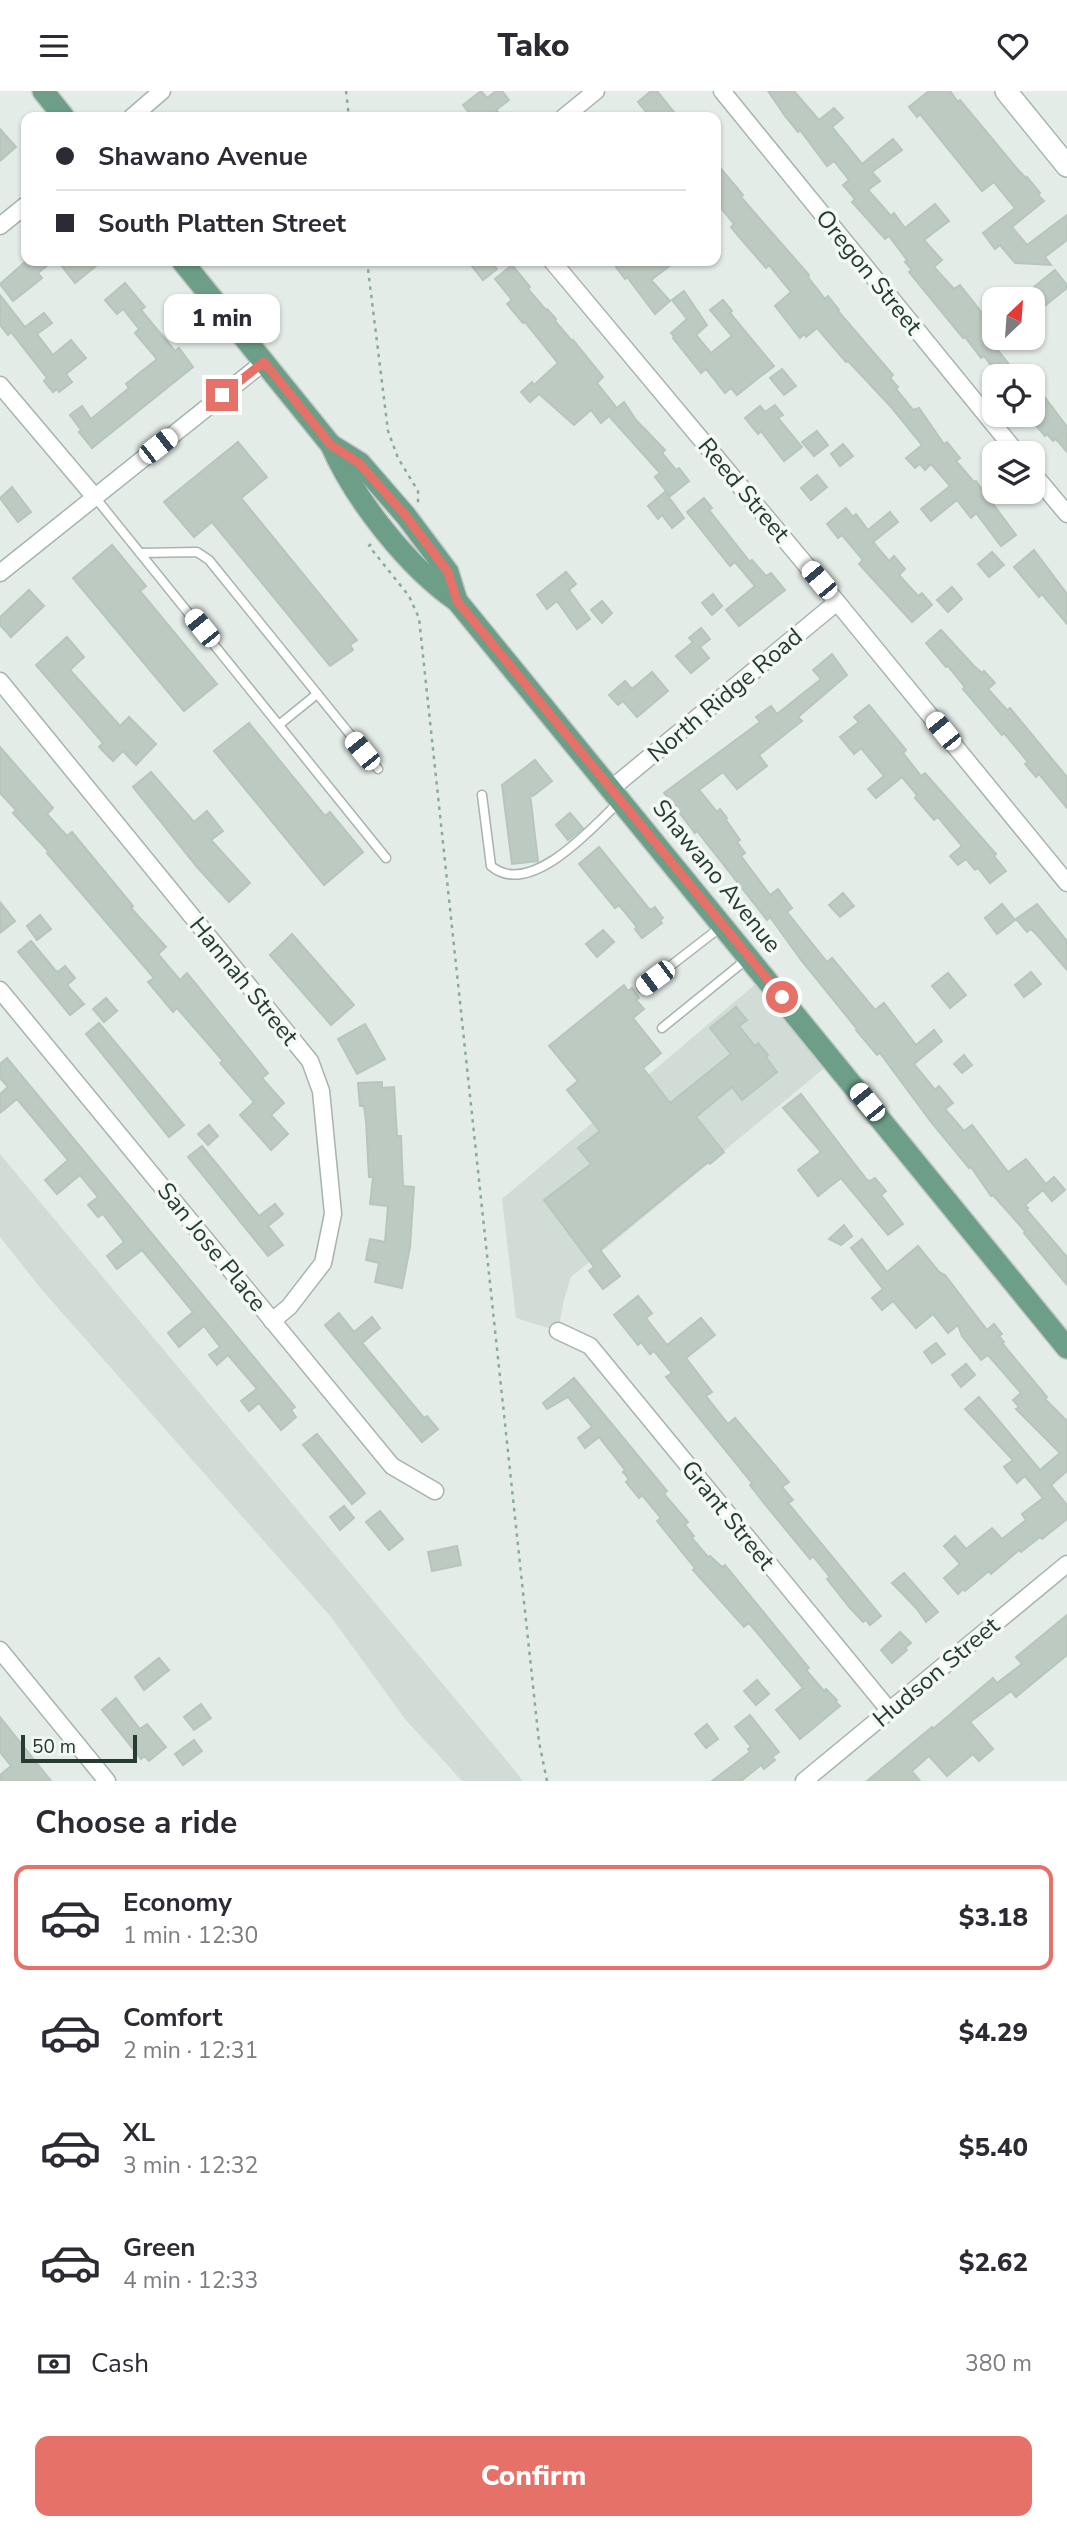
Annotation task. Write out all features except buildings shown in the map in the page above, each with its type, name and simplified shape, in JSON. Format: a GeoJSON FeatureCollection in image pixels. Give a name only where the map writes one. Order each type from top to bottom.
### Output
{"type":"FeatureCollection","features":[{"type":"Feature","properties":{"kind":"main road"},"geometry":{"type":"LineString","coordinates":[[43,91],[60,112]]}},
{"type":"Feature","properties":{"kind":"main road","name":"Shawano Avenue"},"geometry":{"type":"LineString","coordinates":[[186,266],[331,445],[344,474],[364,503],[433,585],[457,601],[1067,1348]]}},
{"type":"Feature","properties":{"kind":"street"},"geometry":{"type":"LineString","coordinates":[[138,112],[162,91]]}},
{"type":"Feature","properties":{"kind":"street"},"geometry":{"type":"LineString","coordinates":[[570,112],[596,91]]}},
{"type":"Feature","properties":{"kind":"street","name":"Oregon Street"},"geometry":{"type":"LineString","coordinates":[[722,91],[1007,441]]}},
{"type":"Feature","properties":{"kind":"street"},"geometry":{"type":"LineString","coordinates":[[1006,91],[1067,166]]}},
{"type":"Feature","properties":{"kind":"street"},"geometry":{"type":"LineString","coordinates":[[0,226],[21,209]]}},
{"type":"Feature","properties":{"kind":"street","name":"Reed Street"},"geometry":{"type":"LineString","coordinates":[[556,266],[1067,883]]}},
{"type":"Feature","properties":{"kind":"street"},"geometry":{"type":"LineString","coordinates":[[0,573],[264,362]]}},
{"type":"Feature","properties":{"kind":"street"},"geometry":{"type":"LineString","coordinates":[[0,385],[94,496]]}},
{"type":"Feature","properties":{"kind":"street"},"geometry":{"type":"LineString","coordinates":[[1045,488],[1067,514]]}},
{"type":"Feature","properties":{"kind":"street","name":"North Ridge Road"},"geometry":{"type":"LineString","coordinates":[[617,794],[837,602]]}},
{"type":"Feature","properties":{"kind":"street","name":"Hannah Street"},"geometry":{"type":"LineString","coordinates":[[0,681],[310,1061],[321,1091],[333,1214],[323,1263],[289,1307],[272,1321]]}},
{"type":"Feature","properties":{"kind":"street","name":"San Jose Place"},"geometry":{"type":"LineString","coordinates":[[0,990],[392,1465],[435,1491]]}},
{"type":"Feature","properties":{"kind":"street","name":"Grant Street"},"geometry":{"type":"LineString","coordinates":[[558,1331],[590,1346],[889,1710]]}},
{"type":"Feature","properties":{"kind":"street","name":"Hudson Street"},"geometry":{"type":"LineString","coordinates":[[804,1781],[1067,1564]]}},
{"type":"Feature","properties":{"kind":"street"},"geometry":{"type":"LineString","coordinates":[[2,1656],[107,1781]]}},
{"type":"Feature","properties":{"kind":"lane"},"geometry":{"type":"LineString","coordinates":[[94,496],[386,858]]}},
{"type":"Feature","properties":{"kind":"lane"},"geometry":{"type":"LineString","coordinates":[[140,552],[197,552],[209,559],[378,769]]}},
{"type":"Feature","properties":{"kind":"lane"},"geometry":{"type":"LineString","coordinates":[[280,724],[317,694]]}},
{"type":"Feature","properties":{"kind":"lane"},"geometry":{"type":"LineString","coordinates":[[482,795],[491,866],[506,874],[523,875],[538,871],[593,826],[617,794]]}},
{"type":"Feature","properties":{"kind":"lane"},"geometry":{"type":"LineString","coordinates":[[642,988],[723,925]]}},
{"type":"Feature","properties":{"kind":"lane"},"geometry":{"type":"LineString","coordinates":[[662,1028],[749,957]]}},
{"type":"Feature","properties":{"kind":"path"},"geometry":{"type":"LineString","coordinates":[[346,91],[348,112]]}},
{"type":"Feature","properties":{"kind":"path"},"geometry":{"type":"LineString","coordinates":[[368,266],[388,431]]}},
{"type":"Feature","properties":{"kind":"path"},"geometry":{"type":"LineString","coordinates":[[419,618],[539,1742],[547,1781]]}},
{"type":"Feature","properties":{"kind":"shaded area"},"geometry":{"type":"Polygon","coordinates":[[[765,976],[833,1061],[571,1277],[558,1331],[516,1318],[502,1199],[765,976]]]}},
{"type":"Feature","properties":{"kind":"shaded area"},"geometry":{"type":"Polygon","coordinates":[[[0,1154],[523,1781],[462,1781],[405,1719],[331,1617],[42,1290],[0,1237],[0,1154]]]}},
{"type":"Feature","properties":{"kind":"route"},"geometry":{"type":"LineString","coordinates":[[222,395],[264,362],[331,445],[359,463],[406,516],[448,572],[457,601],[782,997]]}}]}
